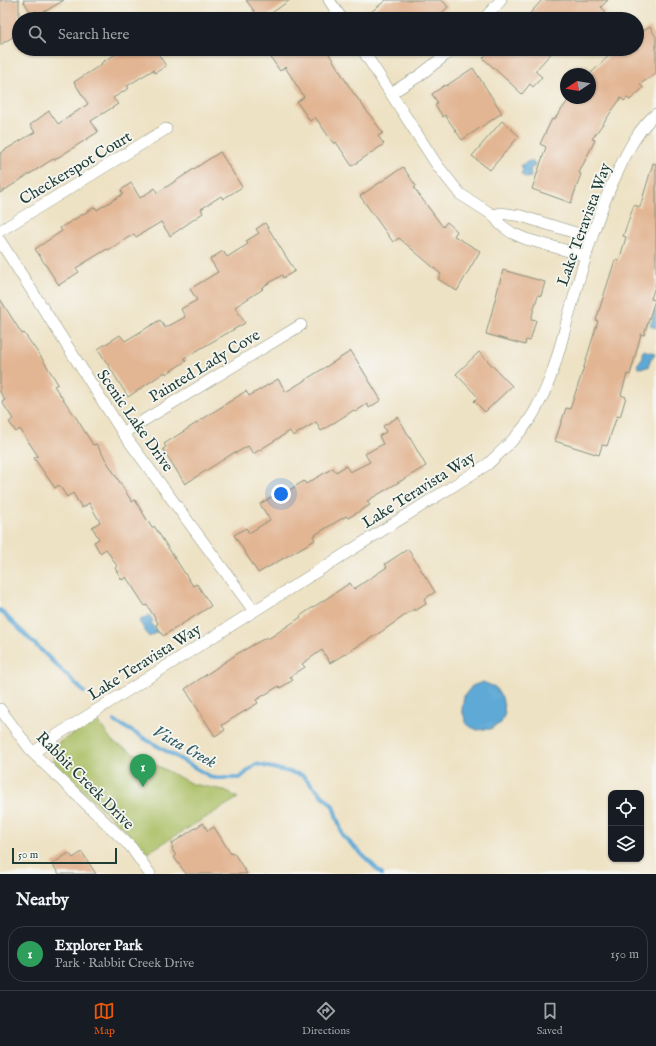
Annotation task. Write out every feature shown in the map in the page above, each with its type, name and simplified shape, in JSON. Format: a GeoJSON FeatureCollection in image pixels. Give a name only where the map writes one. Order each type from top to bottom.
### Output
{"type":"FeatureCollection","features":[{"type":"Feature","properties":{"kind":"street"},"geometry":{"type":"LineString","coordinates":[[329,0],[337,12]]}},
{"type":"Feature","properties":{"kind":"street"},"geometry":{"type":"LineString","coordinates":[[490,12],[501,0]]}},
{"type":"Feature","properties":{"kind":"street"},"geometry":{"type":"LineString","coordinates":[[367,56],[436,165],[460,194],[493,215],[501,225],[512,233],[526,239],[586,256]]}},
{"type":"Feature","properties":{"kind":"street"},"geometry":{"type":"LineString","coordinates":[[391,93],[419,76],[443,56]]}},
{"type":"Feature","properties":{"kind":"street","name":"Lake Teravista Way"},"geometry":{"type":"LineString","coordinates":[[33,753],[57,735],[488,464],[514,439],[537,408],[551,378],[586,256],[610,186],[628,150],[649,120],[656,114]]}},
{"type":"Feature","properties":{"kind":"street","name":"Checkerspot Court"},"geometry":{"type":"LineString","coordinates":[[0,231],[166,130]]}},
{"type":"Feature","properties":{"kind":"street"},"geometry":{"type":"LineString","coordinates":[[493,215],[501,213],[521,216],[592,238]]}},
{"type":"Feature","properties":{"kind":"street","name":"Scenic Lake Drive"},"geometry":{"type":"LineString","coordinates":[[0,241],[123,433],[254,611]]}},
{"type":"Feature","properties":{"kind":"street","name":"Painted Lady Cove"},"geometry":{"type":"LineString","coordinates":[[123,433],[301,325]]}},
{"type":"Feature","properties":{"kind":"street","name":"Rabbit Creek Drive"},"geometry":{"type":"LineString","coordinates":[[0,709],[33,753],[131,847],[150,874]]}},
{"type":"Feature","properties":{"kind":"green space"},"geometry":{"type":"Polygon","coordinates":[[[97,720],[113,742],[192,784],[224,790],[238,798],[147,853],[55,764],[53,753],[58,743],[97,720]]]}},
{"type":"Feature","properties":{"kind":"water"},"geometry":{"type":"Polygon","coordinates":[[[533,161],[535,166],[530,169],[531,177],[526,178],[521,174],[523,170],[521,165],[533,161]]]}},
{"type":"Feature","properties":{"kind":"water"},"geometry":{"type":"Polygon","coordinates":[[[656,311],[656,328],[650,326],[656,311]]]}},
{"type":"Feature","properties":{"kind":"water"},"geometry":{"type":"Polygon","coordinates":[[[644,350],[653,352],[655,355],[651,358],[648,367],[639,368],[637,365],[642,358],[642,353],[644,350]]]}},
{"type":"Feature","properties":{"kind":"water"},"geometry":{"type":"Polygon","coordinates":[[[149,615],[153,621],[151,623],[157,632],[149,637],[139,621],[149,615]]]}},
{"type":"Feature","properties":{"kind":"water"},"geometry":{"type":"Polygon","coordinates":[[[483,682],[495,687],[502,697],[505,713],[501,723],[490,729],[477,730],[467,725],[462,710],[464,696],[472,686],[483,682]]]}},
{"type":"Feature","properties":{"kind":"building"},"geometry":{"type":"Polygon","coordinates":[[[0,0],[19,0],[19,12],[12,12],[12,37],[0,45],[0,0]]]}},
{"type":"Feature","properties":{"kind":"building"},"geometry":{"type":"Polygon","coordinates":[[[23,0],[64,0],[44,12],[30,12],[23,0]]]}},
{"type":"Feature","properties":{"kind":"building"},"geometry":{"type":"Polygon","coordinates":[[[246,0],[290,0],[273,12],[255,12],[246,0]]]}},
{"type":"Feature","properties":{"kind":"building"},"geometry":{"type":"Polygon","coordinates":[[[386,0],[442,0],[448,7],[443,12],[371,12],[386,0]]]}},
{"type":"Feature","properties":{"kind":"building"},"geometry":{"type":"Polygon","coordinates":[[[542,0],[608,0],[601,7],[606,12],[531,12],[542,0]]]}},
{"type":"Feature","properties":{"kind":"building"},"geometry":{"type":"Polygon","coordinates":[[[650,27],[656,37],[656,74],[640,84],[643,88],[630,100],[627,98],[624,101],[621,98],[592,139],[595,140],[579,173],[581,174],[571,203],[532,189],[546,147],[540,144],[552,119],[554,120],[566,104],[596,104],[596,68],[609,56],[644,56],[644,31],[650,27]]]}},
{"type":"Feature","properties":{"kind":"building"},"geometry":{"type":"Polygon","coordinates":[[[112,56],[160,56],[166,66],[155,73],[153,70],[127,86],[129,88],[113,98],[118,104],[91,121],[98,132],[0,193],[0,153],[35,132],[30,125],[49,111],[58,124],[88,104],[74,82],[102,64],[101,63],[112,56]]]}},
{"type":"Feature","properties":{"kind":"building"},"geometry":{"type":"Polygon","coordinates":[[[270,56],[330,56],[352,91],[383,133],[378,136],[384,144],[352,166],[336,142],[334,144],[315,117],[310,121],[297,102],[304,97],[285,67],[280,71],[270,56]]]}},
{"type":"Feature","properties":{"kind":"building"},"geometry":{"type":"Polygon","coordinates":[[[485,56],[549,56],[535,71],[542,77],[533,87],[530,84],[522,94],[483,58],[485,56]]]}},
{"type":"Feature","properties":{"kind":"building"},"geometry":{"type":"Polygon","coordinates":[[[473,68],[502,113],[462,140],[445,115],[443,117],[435,105],[438,103],[432,94],[473,68]]]}},
{"type":"Feature","properties":{"kind":"building"},"geometry":{"type":"Polygon","coordinates":[[[502,121],[519,136],[490,170],[472,156],[502,121]]]}},
{"type":"Feature","properties":{"kind":"building"},"geometry":{"type":"Polygon","coordinates":[[[220,152],[242,187],[223,199],[221,196],[201,209],[203,213],[170,236],[161,222],[136,237],[134,234],[76,268],[79,272],[59,285],[35,249],[62,231],[60,228],[95,207],[97,210],[123,194],[121,190],[131,183],[140,198],[155,188],[157,193],[220,152]]]}},
{"type":"Feature","properties":{"kind":"building"},"geometry":{"type":"Polygon","coordinates":[[[653,163],[656,164],[656,283],[651,299],[655,300],[644,335],[641,334],[630,375],[627,374],[621,395],[626,397],[620,417],[617,416],[607,446],[602,445],[599,455],[555,441],[566,408],[570,409],[583,370],[598,321],[596,320],[615,260],[619,261],[626,237],[623,236],[634,205],[640,207],[653,163]]]}},
{"type":"Feature","properties":{"kind":"building"},"geometry":{"type":"Polygon","coordinates":[[[403,167],[416,186],[414,188],[443,227],[447,222],[457,231],[454,236],[480,251],[457,291],[438,279],[441,274],[399,238],[393,242],[360,196],[403,167]]]}},
{"type":"Feature","properties":{"kind":"building"},"geometry":{"type":"Polygon","coordinates":[[[265,223],[295,271],[283,278],[282,275],[235,307],[245,323],[184,358],[186,361],[166,374],[165,372],[128,397],[98,349],[120,335],[125,341],[160,320],[165,328],[185,317],[181,309],[197,300],[190,289],[218,272],[210,259],[223,251],[227,257],[248,244],[246,241],[259,233],[256,229],[265,223]]]}},
{"type":"Feature","properties":{"kind":"building"},"geometry":{"type":"Polygon","coordinates":[[[503,270],[545,282],[541,296],[538,295],[531,319],[536,320],[530,341],[526,340],[525,345],[486,334],[503,270]]]}},
{"type":"Feature","properties":{"kind":"building"},"geometry":{"type":"Polygon","coordinates":[[[0,299],[22,334],[24,333],[43,360],[58,384],[54,386],[93,445],[96,444],[132,502],[135,500],[152,528],[154,526],[193,586],[197,584],[211,606],[163,636],[156,625],[158,623],[147,605],[145,606],[126,577],[122,580],[115,568],[117,566],[106,549],[100,553],[94,542],[99,539],[92,527],[100,522],[89,503],[82,508],[73,493],[67,497],[59,485],[55,488],[34,458],[38,456],[20,429],[16,432],[9,422],[13,419],[2,402],[5,400],[0,392],[0,299]]]}},
{"type":"Feature","properties":{"kind":"building"},"geometry":{"type":"Polygon","coordinates":[[[351,351],[381,400],[369,408],[367,404],[355,412],[354,410],[321,431],[316,422],[293,436],[290,431],[253,454],[248,446],[236,453],[235,452],[185,484],[163,449],[166,447],[164,444],[246,391],[249,396],[278,379],[286,392],[351,351]]]}},
{"type":"Feature","properties":{"kind":"building"},"geometry":{"type":"Polygon","coordinates":[[[479,352],[512,386],[485,412],[474,401],[478,397],[456,374],[479,352]]]}},
{"type":"Feature","properties":{"kind":"building"},"geometry":{"type":"Polygon","coordinates":[[[398,417],[426,466],[367,501],[370,505],[348,518],[346,516],[313,536],[315,540],[258,573],[234,535],[246,528],[249,533],[270,520],[260,504],[273,496],[275,499],[304,481],[306,484],[333,468],[336,472],[346,466],[350,472],[370,462],[365,454],[383,444],[379,436],[386,432],[383,426],[398,417]]]}},
{"type":"Feature","properties":{"kind":"building"},"geometry":{"type":"Polygon","coordinates":[[[408,549],[435,592],[424,599],[426,604],[415,611],[414,609],[381,632],[330,663],[322,650],[302,664],[305,667],[290,677],[293,680],[280,688],[279,686],[256,700],[258,703],[222,725],[225,730],[215,736],[185,689],[237,654],[267,637],[268,639],[350,583],[354,589],[387,567],[385,564],[408,549]]]}},
{"type":"Feature","properties":{"kind":"building"},"geometry":{"type":"Polygon","coordinates":[[[203,823],[208,831],[214,827],[231,854],[234,853],[247,874],[186,874],[174,857],[176,856],[171,844],[203,823]]]}},
{"type":"Feature","properties":{"kind":"building"},"geometry":{"type":"Polygon","coordinates":[[[82,852],[96,874],[59,874],[52,864],[69,853],[73,858],[82,852]]]}},
{"type":"Feature","properties":{"kind":"waterway","name":"Vista Creek"},"geometry":{"type":"LineString","coordinates":[[0,610],[84,692]]}},
{"type":"Feature","properties":{"kind":"waterway","name":"Vista Creek"},"geometry":{"type":"LineString","coordinates":[[114,721],[213,778],[240,778],[256,764],[302,775],[333,806],[343,836],[382,874]]}},
{"type":"Feature","properties":{"kind":"place","name":"Explorer Park"},"geometry":{"type":"Point","coordinates":[143,787]}}]}
